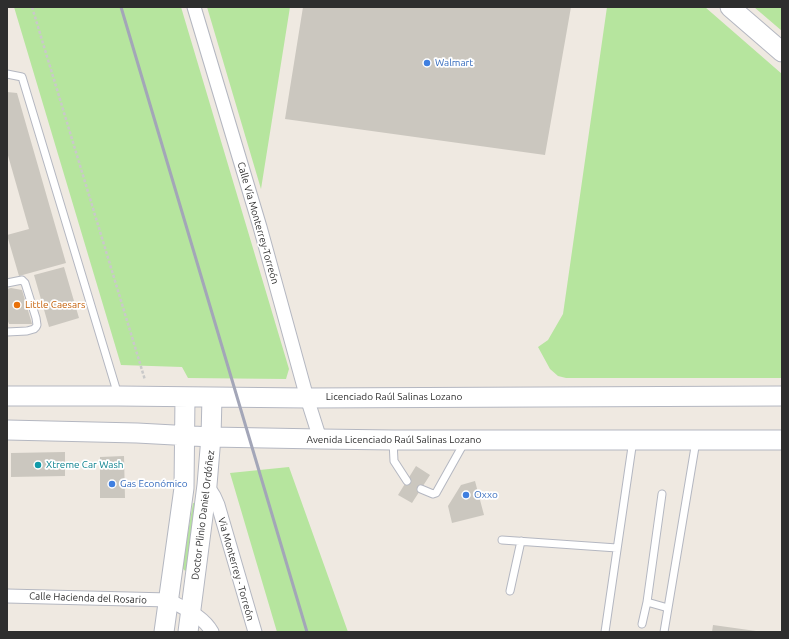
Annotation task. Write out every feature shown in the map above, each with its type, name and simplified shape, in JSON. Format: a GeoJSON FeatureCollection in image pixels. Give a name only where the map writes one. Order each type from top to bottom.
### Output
{"type":"FeatureCollection","features":[{"type":"Feature","properties":{"kind":"main road"},"geometry":{"type":"LineString","coordinates":[[730,7],[782,52]]}},
{"type":"Feature","properties":{"kind":"main road","name":"Licenciado Raúl Salinas Lozano"},"geometry":{"type":"LineString","coordinates":[[7,396],[307,398],[782,396]]}},
{"type":"Feature","properties":{"kind":"main road"},"geometry":{"type":"LineString","coordinates":[[164,632],[184,488],[185,396]]}},
{"type":"Feature","properties":{"kind":"main road","name":"Doctor Plinio Daniel Ordóñez"},"geometry":{"type":"LineString","coordinates":[[188,632],[207,484],[211,438],[212,397]]}},
{"type":"Feature","properties":{"kind":"main road","name":"Avenida Licenciado Raúl Salinas Lozano"},"geometry":{"type":"LineString","coordinates":[[7,430],[137,433],[211,438],[320,440],[782,440]]}},
{"type":"Feature","properties":{"kind":"street","name":"Calle Vía Monterrey-Torreón"},"geometry":{"type":"LineString","coordinates":[[194,7],[268,254],[307,398],[320,440]]}},
{"type":"Feature","properties":{"kind":"street","name":"Via Monterrey - Torreón"},"geometry":{"type":"LineString","coordinates":[[207,484],[218,505],[255,632]]}},
{"type":"Feature","properties":{"kind":"street","name":"Calle Hacienda del Rosario"},"geometry":{"type":"LineString","coordinates":[[7,596],[169,600]]}},
{"type":"Feature","properties":{"kind":"street"},"geometry":{"type":"LineString","coordinates":[[169,600],[202,620],[212,632]]}},
{"type":"Feature","properties":{"kind":"lane"},"geometry":{"type":"LineString","coordinates":[[7,74],[22,78],[118,396]]}},
{"type":"Feature","properties":{"kind":"lane"},"geometry":{"type":"LineString","coordinates":[[7,283],[22,280],[25,283],[37,324],[34,329],[27,331],[7,332]]}},
{"type":"Feature","properties":{"kind":"lane"},"geometry":{"type":"LineString","coordinates":[[393,440],[394,461],[407,481]]}},
{"type":"Feature","properties":{"kind":"lane"},"geometry":{"type":"LineString","coordinates":[[421,489],[433,494],[436,493],[465,440]]}},
{"type":"Feature","properties":{"kind":"lane"},"geometry":{"type":"LineString","coordinates":[[605,632],[633,440]]}},
{"type":"Feature","properties":{"kind":"lane"},"geometry":{"type":"LineString","coordinates":[[664,632],[696,440]]}},
{"type":"Feature","properties":{"kind":"lane"},"geometry":{"type":"LineString","coordinates":[[642,624],[647,602],[662,494]]}},
{"type":"Feature","properties":{"kind":"lane"},"geometry":{"type":"LineString","coordinates":[[502,540],[617,548]]}},
{"type":"Feature","properties":{"kind":"lane"},"geometry":{"type":"LineString","coordinates":[[510,591],[521,541]]}},
{"type":"Feature","properties":{"kind":"lane"},"geometry":{"type":"LineString","coordinates":[[647,602],[668,608]]}},
{"type":"Feature","properties":{"kind":"path"},"geometry":{"type":"LineString","coordinates":[[32,7],[150,396]]}},
{"type":"Feature","properties":{"kind":"green space"},"geometry":{"type":"Polygon","coordinates":[[[14,7],[181,7],[289,369],[286,379],[188,378],[182,367],[121,365],[14,7]]]}},
{"type":"Feature","properties":{"kind":"green space"},"geometry":{"type":"Polygon","coordinates":[[[207,7],[290,7],[261,189],[207,7]]]}},
{"type":"Feature","properties":{"kind":"green space"},"geometry":{"type":"Polygon","coordinates":[[[607,7],[705,7],[782,74],[782,378],[566,378],[558,376],[550,369],[538,347],[548,340],[563,314],[607,7]]]}},
{"type":"Feature","properties":{"kind":"green space"},"geometry":{"type":"Polygon","coordinates":[[[754,7],[782,7],[782,31],[754,7]]]}},
{"type":"Feature","properties":{"kind":"green space"},"geometry":{"type":"Polygon","coordinates":[[[289,467],[348,632],[277,632],[230,473],[289,467]]]}},
{"type":"Feature","properties":{"kind":"green space"},"geometry":{"type":"Polygon","coordinates":[[[193,503],[198,504],[188,570],[186,571],[182,567],[193,503]]]}},
{"type":"Feature","properties":{"kind":"building","name":"Walmart"},"geometry":{"type":"Polygon","coordinates":[[[303,7],[571,7],[545,155],[285,119],[303,7]]]}},
{"type":"Feature","properties":{"kind":"building"},"geometry":{"type":"Polygon","coordinates":[[[7,92],[17,93],[66,263],[19,276],[7,235],[29,229],[7,152],[7,92]]]}},
{"type":"Feature","properties":{"kind":"building"},"geometry":{"type":"Polygon","coordinates":[[[64,267],[79,318],[49,327],[34,275],[64,267]]]}},
{"type":"Feature","properties":{"kind":"building","name":"Little Caesars"},"geometry":{"type":"Polygon","coordinates":[[[11,288],[22,290],[32,324],[9,324],[7,319],[7,289],[11,288]]]}},
{"type":"Feature","properties":{"kind":"building","name":"Xtreme Car Wash"},"geometry":{"type":"Polygon","coordinates":[[[65,452],[65,476],[11,477],[11,453],[65,452]]]}},
{"type":"Feature","properties":{"kind":"building","name":"Gas Económico"},"geometry":{"type":"Polygon","coordinates":[[[124,456],[125,498],[100,498],[100,457],[124,456]]]}},
{"type":"Feature","properties":{"kind":"building"},"geometry":{"type":"Polygon","coordinates":[[[416,466],[430,475],[412,503],[398,495],[416,466]]]}},
{"type":"Feature","properties":{"kind":"building","name":"Oxxo"},"geometry":{"type":"Polygon","coordinates":[[[475,481],[484,515],[452,523],[448,506],[461,485],[475,481]]]}},
{"type":"Feature","properties":{"kind":"building"},"geometry":{"type":"Polygon","coordinates":[[[713,625],[756,631],[756,632],[712,632],[713,625]]]}},
{"type":"Feature","properties":{"kind":"railway"},"geometry":{"type":"LineString","coordinates":[[121,7],[307,632]]}},
{"type":"Feature","properties":{"kind":"place","name":"Walmart"},"geometry":{"type":"Point","coordinates":[427,63]}},
{"type":"Feature","properties":{"kind":"place","name":"Little Caesars"},"geometry":{"type":"Point","coordinates":[17,305]}},
{"type":"Feature","properties":{"kind":"place","name":"Xtreme Car Wash"},"geometry":{"type":"Point","coordinates":[38,465]}},
{"type":"Feature","properties":{"kind":"place","name":"Gas Económico"},"geometry":{"type":"Point","coordinates":[112,484]}},
{"type":"Feature","properties":{"kind":"place","name":"Oxxo"},"geometry":{"type":"Point","coordinates":[466,495]}}]}
